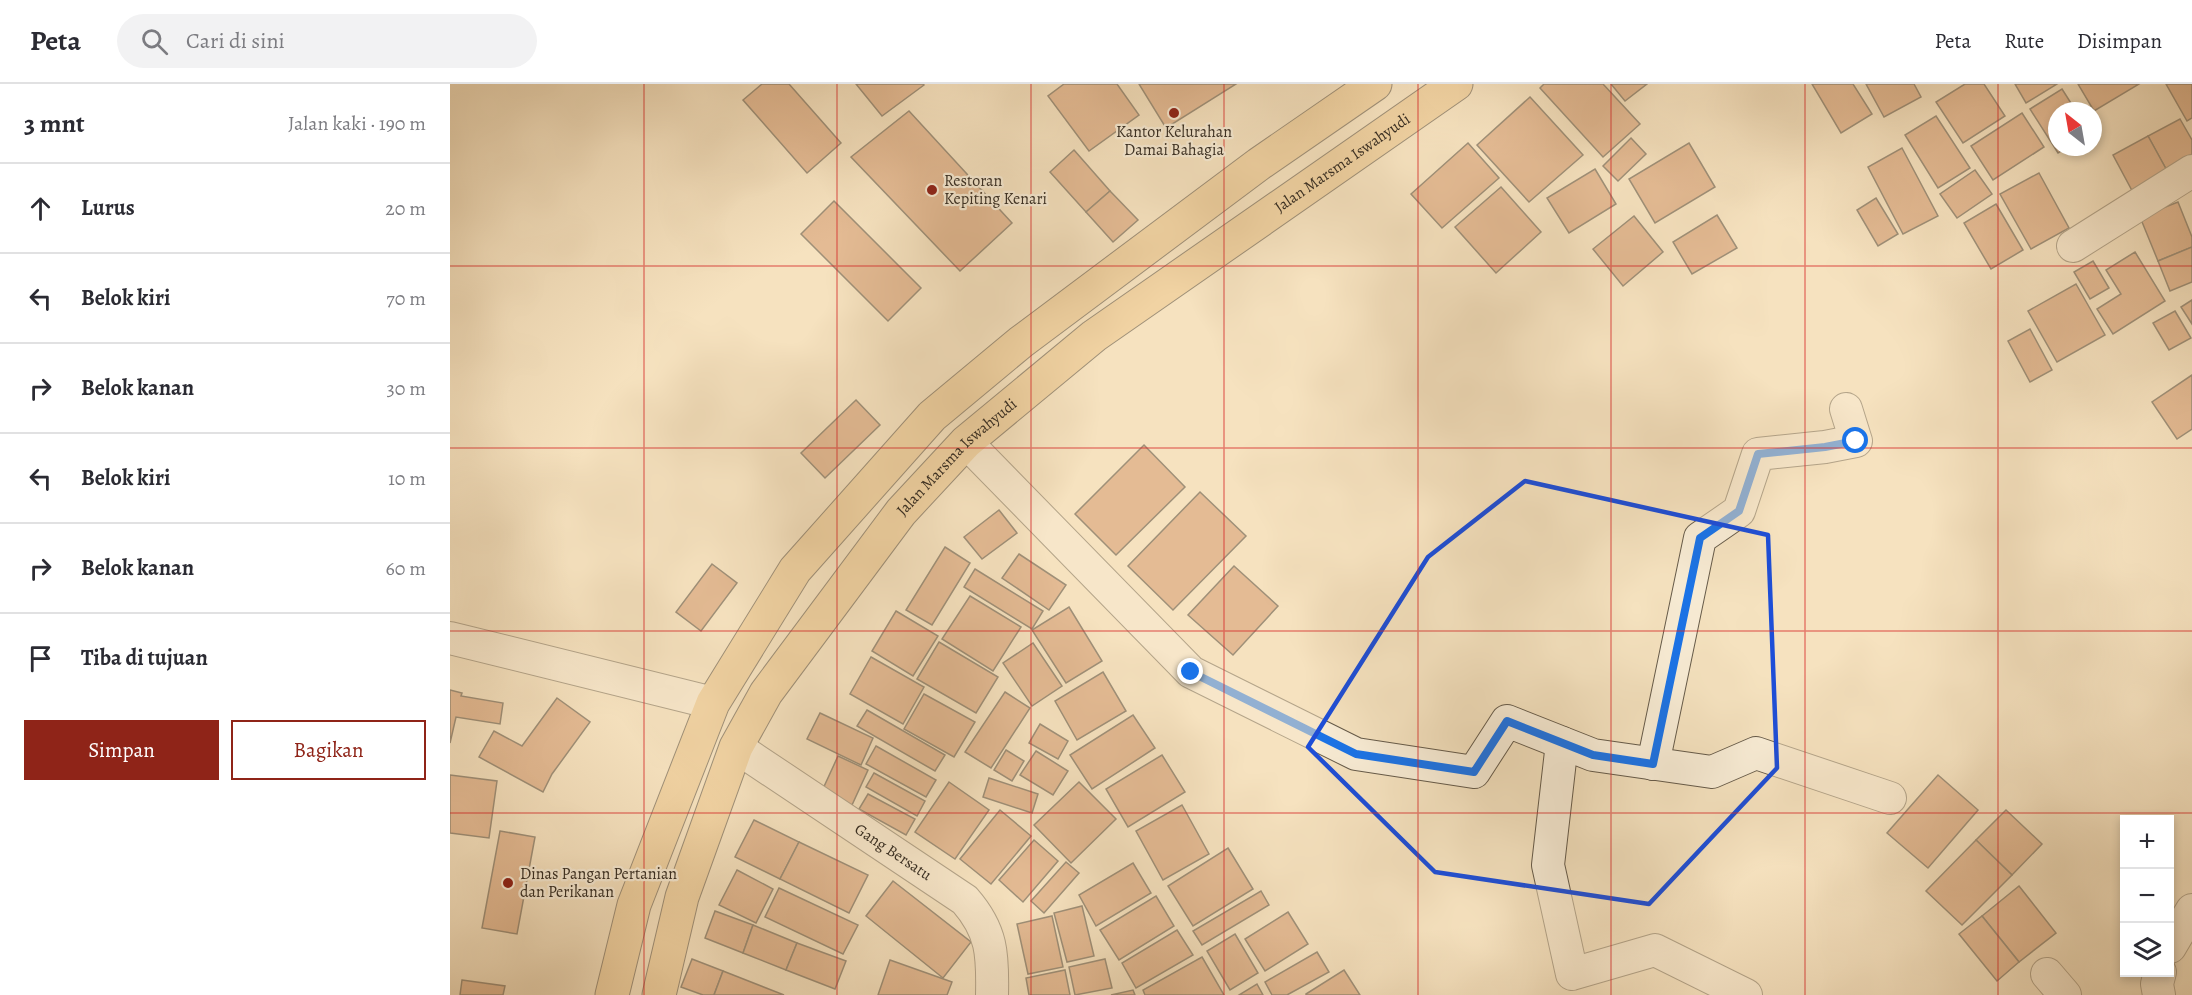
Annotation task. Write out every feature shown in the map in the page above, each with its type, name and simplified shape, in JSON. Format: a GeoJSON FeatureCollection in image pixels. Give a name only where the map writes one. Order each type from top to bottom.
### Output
{"type":"FeatureCollection","features":[{"type":"Feature","properties":{"kind":"highway"},"geometry":{"type":"LineString","coordinates":[[612,995],[634,905],[713,702],[795,570],[933,416],[1031,335],[1259,164],[1375,84]]}},
{"type":"Feature","properties":{"kind":"highway","name":"Jalan Marsma Iswahyudi"},"geometry":{"type":"LineString","coordinates":[[659,995],[682,897],[736,747],[766,693],[901,512],[966,442],[1094,336],[1456,84]]}},
{"type":"Feature","properties":{"kind":"street"},"geometry":{"type":"LineString","coordinates":[[2073,246],[2192,171]]}},
{"type":"Feature","properties":{"kind":"street"},"geometry":{"type":"LineString","coordinates":[[1653,764],[1700,538],[1739,511],[1758,454],[1825,447],[1856,441],[1846,409]]}},
{"type":"Feature","properties":{"kind":"street"},"geometry":{"type":"LineString","coordinates":[[966,442],[1191,672],[1356,754],[1474,772],[1507,721],[1593,755],[1712,772],[1756,753],[1890,798]]}},
{"type":"Feature","properties":{"kind":"street"},"geometry":{"type":"LineString","coordinates":[[450,638],[713,702]]}},
{"type":"Feature","properties":{"kind":"street"},"geometry":{"type":"LineString","coordinates":[[1562,743],[1548,865],[1572,974],[1655,950],[1746,995]]}},
{"type":"Feature","properties":{"kind":"street","name":"Gang Bersatu"},"geometry":{"type":"LineString","coordinates":[[736,747],[965,900],[981,918],[988,935],[992,995]]}},
{"type":"Feature","properties":{"kind":"street"},"geometry":{"type":"LineString","coordinates":[[2174,939],[2192,910]]}},
{"type":"Feature","properties":{"kind":"street"},"geometry":{"type":"LineString","coordinates":[[2159,995],[2160,977]]}},
{"type":"Feature","properties":{"kind":"highlighted area"},"geometry":{"type":"Polygon","coordinates":[[[1525,481],[1768,535],[1777,768],[1649,904],[1435,872],[1308,747],[1428,557],[1525,481]]]}},
{"type":"Feature","properties":{"kind":"building"},"geometry":{"type":"Polygon","coordinates":[[[762,84],[789,84],[841,143],[807,173],[743,100],[762,84]]]}},
{"type":"Feature","properties":{"kind":"building"},"geometry":{"type":"Polygon","coordinates":[[[856,84],[923,84],[924,85],[882,116],[856,84]]]}},
{"type":"Feature","properties":{"kind":"building"},"geometry":{"type":"Polygon","coordinates":[[[1064,84],[1117,84],[1139,115],[1089,151],[1048,96],[1064,84]]]}},
{"type":"Feature","properties":{"kind":"building","name":"Kantor Kelurahan Damai Bahagia"},"geometry":{"type":"Polygon","coordinates":[[[1139,84],[1236,84],[1166,128],[1139,84]]]}},
{"type":"Feature","properties":{"kind":"building"},"geometry":{"type":"Polygon","coordinates":[[[1544,84],[1603,84],[1640,124],[1603,157],[1540,88],[1544,84]]]}},
{"type":"Feature","properties":{"kind":"building"},"geometry":{"type":"Polygon","coordinates":[[[1611,84],[1647,84],[1625,101],[1611,84]]]}},
{"type":"Feature","properties":{"kind":"building"},"geometry":{"type":"Polygon","coordinates":[[[1812,84],[1853,84],[1872,114],[1841,133],[1812,84]]]}},
{"type":"Feature","properties":{"kind":"building"},"geometry":{"type":"Polygon","coordinates":[[[1866,84],[1914,84],[1921,97],[1884,117],[1866,84]]]}},
{"type":"Feature","properties":{"kind":"building"},"geometry":{"type":"Polygon","coordinates":[[[1965,84],[1984,84],[2005,116],[1963,143],[1936,102],[1965,84]]]}},
{"type":"Feature","properties":{"kind":"building"},"geometry":{"type":"Polygon","coordinates":[[[2015,84],[2057,84],[2026,103],[2015,84]]]}},
{"type":"Feature","properties":{"kind":"building"},"geometry":{"type":"Polygon","coordinates":[[[2078,84],[2139,84],[2102,106],[2102,102],[2089,102],[2078,84]]]}},
{"type":"Feature","properties":{"kind":"building"},"geometry":{"type":"Polygon","coordinates":[[[2166,84],[2192,84],[2192,118],[2187,121],[2166,84]]]}},
{"type":"Feature","properties":{"kind":"building"},"geometry":{"type":"Polygon","coordinates":[[[2062,89],[2070,102],[2048,102],[2048,137],[2030,109],[2062,89]]]}},
{"type":"Feature","properties":{"kind":"building"},"geometry":{"type":"Polygon","coordinates":[[[1530,97],[1583,155],[1529,202],[1477,145],[1530,97]]]}},
{"type":"Feature","properties":{"kind":"building","name":"Restoran Kepiting Kenari"},"geometry":{"type":"Polygon","coordinates":[[[909,111],[1012,223],[960,271],[851,157],[909,111]]]}},
{"type":"Feature","properties":{"kind":"building"},"geometry":{"type":"Polygon","coordinates":[[[2022,113],[2044,147],[1993,180],[1971,146],[2022,113]]]}},
{"type":"Feature","properties":{"kind":"building"},"geometry":{"type":"Polygon","coordinates":[[[1936,116],[1970,168],[1938,188],[1905,135],[1936,116]]]}},
{"type":"Feature","properties":{"kind":"building"},"geometry":{"type":"Polygon","coordinates":[[[2180,119],[2192,140],[2192,168],[2171,178],[2148,136],[2180,119]]]}},
{"type":"Feature","properties":{"kind":"building"},"geometry":{"type":"Polygon","coordinates":[[[2148,136],[2171,178],[2136,198],[2113,155],[2148,136]]]}},
{"type":"Feature","properties":{"kind":"building"},"geometry":{"type":"Polygon","coordinates":[[[1631,138],[1646,154],[1618,181],[1603,166],[1631,138]]]}},
{"type":"Feature","properties":{"kind":"building"},"geometry":{"type":"Polygon","coordinates":[[[1468,143],[1499,178],[1442,228],[1411,194],[1468,143]]]}},
{"type":"Feature","properties":{"kind":"building"},"geometry":{"type":"Polygon","coordinates":[[[1689,143],[1715,187],[1655,223],[1629,179],[1689,143]]]}},
{"type":"Feature","properties":{"kind":"building"},"geometry":{"type":"Polygon","coordinates":[[[1902,148],[1938,216],[1903,234],[1868,167],[1902,148]]]}},
{"type":"Feature","properties":{"kind":"building"},"geometry":{"type":"Polygon","coordinates":[[[1074,150],[1110,191],[1086,212],[1050,172],[1074,150]]]}},
{"type":"Feature","properties":{"kind":"building"},"geometry":{"type":"Polygon","coordinates":[[[1595,169],[1616,204],[1569,233],[1547,198],[1595,169]]]}},
{"type":"Feature","properties":{"kind":"building"},"geometry":{"type":"Polygon","coordinates":[[[1975,170],[1992,194],[1957,218],[1940,194],[1975,170]]]}},
{"type":"Feature","properties":{"kind":"building"},"geometry":{"type":"Polygon","coordinates":[[[2039,173],[2069,228],[2031,249],[2000,194],[2039,173]]]}},
{"type":"Feature","properties":{"kind":"building"},"geometry":{"type":"Polygon","coordinates":[[[1501,187],[1541,232],[1496,273],[1455,227],[1501,187]]]}},
{"type":"Feature","properties":{"kind":"building"},"geometry":{"type":"Polygon","coordinates":[[[1110,191],[1138,220],[1113,242],[1086,212],[1110,191]]]}},
{"type":"Feature","properties":{"kind":"building"},"geometry":{"type":"Polygon","coordinates":[[[1876,198],[1898,234],[1878,246],[1857,210],[1876,198]]]}},
{"type":"Feature","properties":{"kind":"building"},"geometry":{"type":"Polygon","coordinates":[[[834,201],[921,288],[888,321],[801,234],[834,201]]]}},
{"type":"Feature","properties":{"kind":"building"},"geometry":{"type":"Polygon","coordinates":[[[2178,202],[2192,237],[2192,247],[2158,261],[2140,217],[2178,202]]]}},
{"type":"Feature","properties":{"kind":"building"},"geometry":{"type":"Polygon","coordinates":[[[1996,204],[2023,250],[1991,269],[1964,223],[1996,204]]]}},
{"type":"Feature","properties":{"kind":"building"},"geometry":{"type":"Polygon","coordinates":[[[1717,215],[1737,248],[1692,274],[1673,242],[1717,215]]]}},
{"type":"Feature","properties":{"kind":"building"},"geometry":{"type":"Polygon","coordinates":[[[1634,216],[1663,252],[1623,286],[1593,249],[1634,216]]]}},
{"type":"Feature","properties":{"kind":"building"},"geometry":{"type":"Polygon","coordinates":[[[2192,247],[2192,282],[2170,291],[2158,261],[2192,247]]]}},
{"type":"Feature","properties":{"kind":"building"},"geometry":{"type":"Polygon","coordinates":[[[2135,252],[2165,301],[2113,334],[2097,309],[2121,294],[2106,270],[2135,252]]]}},
{"type":"Feature","properties":{"kind":"building"},"geometry":{"type":"Polygon","coordinates":[[[2093,261],[2109,288],[2090,299],[2074,272],[2093,261]]]}},
{"type":"Feature","properties":{"kind":"building"},"geometry":{"type":"Polygon","coordinates":[[[2076,284],[2105,335],[2057,362],[2028,311],[2076,284]]]}},
{"type":"Feature","properties":{"kind":"building"},"geometry":{"type":"Polygon","coordinates":[[[2192,300],[2192,324],[2181,307],[2192,300]]]}},
{"type":"Feature","properties":{"kind":"building"},"geometry":{"type":"Polygon","coordinates":[[[2175,311],[2191,338],[2169,350],[2153,323],[2175,311]]]}},
{"type":"Feature","properties":{"kind":"building"},"geometry":{"type":"Polygon","coordinates":[[[2030,329],[2052,370],[2030,382],[2008,341],[2030,329]]]}},
{"type":"Feature","properties":{"kind":"building"},"geometry":{"type":"Polygon","coordinates":[[[2192,375],[2192,429],[2177,439],[2152,402],[2192,375]]]}},
{"type":"Feature","properties":{"kind":"building"},"geometry":{"type":"Polygon","coordinates":[[[856,400],[880,425],[825,478],[801,453],[856,400]]]}},
{"type":"Feature","properties":{"kind":"building"},"geometry":{"type":"Polygon","coordinates":[[[1144,445],[1185,487],[1116,555],[1075,514],[1144,445]]]}},
{"type":"Feature","properties":{"kind":"building"},"geometry":{"type":"Polygon","coordinates":[[[1200,492],[1246,536],[1173,610],[1128,566],[1200,492]]]}},
{"type":"Feature","properties":{"kind":"building"},"geometry":{"type":"Polygon","coordinates":[[[999,510],[1017,533],[982,559],[964,537],[999,510]]]}},
{"type":"Feature","properties":{"kind":"building"},"geometry":{"type":"Polygon","coordinates":[[[945,547],[970,563],[932,625],[906,610],[945,547]]]}},
{"type":"Feature","properties":{"kind":"building"},"geometry":{"type":"Polygon","coordinates":[[[1019,554],[1066,585],[1049,610],[1002,578],[1019,554]]]}},
{"type":"Feature","properties":{"kind":"building"},"geometry":{"type":"Polygon","coordinates":[[[712,564],[737,583],[701,631],[676,612],[712,564]]]}},
{"type":"Feature","properties":{"kind":"building"},"geometry":{"type":"Polygon","coordinates":[[[1234,566],[1278,606],[1233,655],[1188,615],[1234,566]]]}},
{"type":"Feature","properties":{"kind":"building"},"geometry":{"type":"Polygon","coordinates":[[[975,569],[1043,611],[1032,629],[964,587],[975,569]]]}},
{"type":"Feature","properties":{"kind":"building"},"geometry":{"type":"Polygon","coordinates":[[[970,596],[1021,627],[993,671],[942,639],[970,596]]]}},
{"type":"Feature","properties":{"kind":"building"},"geometry":{"type":"Polygon","coordinates":[[[1069,607],[1102,661],[1066,683],[1032,630],[1069,607]]]}},
{"type":"Feature","properties":{"kind":"building"},"geometry":{"type":"Polygon","coordinates":[[[896,611],[938,636],[913,676],[872,651],[896,611]]]}},
{"type":"Feature","properties":{"kind":"building"},"geometry":{"type":"Polygon","coordinates":[[[939,642],[998,677],[976,713],[917,679],[939,642]]]}},
{"type":"Feature","properties":{"kind":"building"},"geometry":{"type":"Polygon","coordinates":[[[1033,643],[1062,686],[1032,706],[1003,663],[1033,643]]]}},
{"type":"Feature","properties":{"kind":"building"},"geometry":{"type":"Polygon","coordinates":[[[871,657],[924,687],[903,724],[850,694],[871,657]]]}},
{"type":"Feature","properties":{"kind":"building"},"geometry":{"type":"Polygon","coordinates":[[[1103,672],[1126,711],[1077,740],[1055,701],[1103,672]]]}},
{"type":"Feature","properties":{"kind":"building"},"geometry":{"type":"Polygon","coordinates":[[[450,690],[462,693],[461,696],[503,703],[500,724],[456,717],[450,743],[450,690]]]}},
{"type":"Feature","properties":{"kind":"building"},"geometry":{"type":"Polygon","coordinates":[[[1005,692],[1030,708],[991,768],[965,752],[1005,692]]]}},
{"type":"Feature","properties":{"kind":"building"},"geometry":{"type":"Polygon","coordinates":[[[924,694],[975,722],[954,757],[904,729],[924,694]]]}},
{"type":"Feature","properties":{"kind":"building"},"geometry":{"type":"Polygon","coordinates":[[[557,698],[590,722],[552,774],[543,792],[479,757],[494,731],[522,746],[557,698]]]}},
{"type":"Feature","properties":{"kind":"building"},"geometry":{"type":"Polygon","coordinates":[[[867,710],[945,755],[935,771],[857,726],[867,710]]]}},
{"type":"Feature","properties":{"kind":"building"},"geometry":{"type":"Polygon","coordinates":[[[820,713],[873,738],[861,765],[807,739],[820,713]]]}},
{"type":"Feature","properties":{"kind":"building"},"geometry":{"type":"Polygon","coordinates":[[[1133,715],[1155,748],[1092,789],[1070,755],[1133,715]]]}},
{"type":"Feature","properties":{"kind":"building"},"geometry":{"type":"Polygon","coordinates":[[[1040,724],[1068,741],[1058,759],[1029,743],[1040,724]]]}},
{"type":"Feature","properties":{"kind":"building"},"geometry":{"type":"Polygon","coordinates":[[[876,746],[936,780],[926,797],[866,764],[876,746]]]}},
{"type":"Feature","properties":{"kind":"building"},"geometry":{"type":"Polygon","coordinates":[[[1006,750],[1024,761],[1012,781],[994,770],[1006,750]]]}},
{"type":"Feature","properties":{"kind":"building"},"geometry":{"type":"Polygon","coordinates":[[[1036,751],[1068,771],[1053,795],[1020,775],[1036,751]]]}},
{"type":"Feature","properties":{"kind":"building"},"geometry":{"type":"Polygon","coordinates":[[[1162,755],[1185,792],[1128,827],[1106,789],[1162,755]]]}},
{"type":"Feature","properties":{"kind":"building"},"geometry":{"type":"Polygon","coordinates":[[[838,756],[868,770],[852,805],[822,791],[838,756]]]}},
{"type":"Feature","properties":{"kind":"building"},"geometry":{"type":"Polygon","coordinates":[[[874,773],[925,801],[917,816],[866,787],[874,773]]]}},
{"type":"Feature","properties":{"kind":"building"},"geometry":{"type":"Polygon","coordinates":[[[450,775],[497,781],[489,838],[450,833],[450,775]]]}},
{"type":"Feature","properties":{"kind":"building"},"geometry":{"type":"Polygon","coordinates":[[[1938,775],[1978,810],[1928,868],[1887,833],[1938,775]]]}},
{"type":"Feature","properties":{"kind":"building"},"geometry":{"type":"Polygon","coordinates":[[[989,778],[1038,794],[1032,813],[983,797],[989,778]]]}},
{"type":"Feature","properties":{"kind":"building"},"geometry":{"type":"Polygon","coordinates":[[[949,782],[989,810],[955,859],[915,832],[949,782]]]}},
{"type":"Feature","properties":{"kind":"building"},"geometry":{"type":"Polygon","coordinates":[[[1079,782],[1116,819],[1071,863],[1034,825],[1079,782]]]}},
{"type":"Feature","properties":{"kind":"building"},"geometry":{"type":"Polygon","coordinates":[[[868,794],[915,819],[906,835],[859,809],[868,794]]]}},
{"type":"Feature","properties":{"kind":"building"},"geometry":{"type":"Polygon","coordinates":[[[1182,805],[1209,854],[1163,880],[1136,831],[1182,805]]]}},
{"type":"Feature","properties":{"kind":"building"},"geometry":{"type":"Polygon","coordinates":[[[1000,810],[1031,836],[991,884],[960,859],[1000,810]]]}},
{"type":"Feature","properties":{"kind":"building"},"geometry":{"type":"Polygon","coordinates":[[[2006,810],[2042,844],[2012,875],[1976,840],[2006,810]]]}},
{"type":"Feature","properties":{"kind":"building"},"geometry":{"type":"Polygon","coordinates":[[[754,820],[799,842],[780,879],[735,857],[754,820]]]}},
{"type":"Feature","properties":{"kind":"building","name":"Dinas Pangan Pertanian dan Perikanan"},"geometry":{"type":"Polygon","coordinates":[[[500,831],[535,837],[517,934],[482,928],[500,831]]]}},
{"type":"Feature","properties":{"kind":"building"},"geometry":{"type":"Polygon","coordinates":[[[1034,840],[1058,861],[1023,902],[999,880],[1034,840]]]}},
{"type":"Feature","properties":{"kind":"building"},"geometry":{"type":"Polygon","coordinates":[[[1976,840],[2012,875],[1962,925],[1926,891],[1976,840]]]}},
{"type":"Feature","properties":{"kind":"building"},"geometry":{"type":"Polygon","coordinates":[[[799,842],[868,875],[849,913],[780,879],[799,842]]]}},
{"type":"Feature","properties":{"kind":"building"},"geometry":{"type":"Polygon","coordinates":[[[1228,848],[1253,889],[1193,926],[1168,886],[1228,848]]]}},
{"type":"Feature","properties":{"kind":"building"},"geometry":{"type":"Polygon","coordinates":[[[1066,862],[1079,873],[1044,913],[1031,901],[1066,862]]]}},
{"type":"Feature","properties":{"kind":"building"},"geometry":{"type":"Polygon","coordinates":[[[1133,863],[1151,893],[1096,926],[1079,895],[1133,863]]]}},
{"type":"Feature","properties":{"kind":"building"},"geometry":{"type":"Polygon","coordinates":[[[737,870],[773,889],[756,923],[719,905],[737,870]]]}},
{"type":"Feature","properties":{"kind":"building"},"geometry":{"type":"Polygon","coordinates":[[[893,881],[971,942],[943,978],[866,916],[893,881]]]}},
{"type":"Feature","properties":{"kind":"building"},"geometry":{"type":"Polygon","coordinates":[[[2019,886],[2056,933],[2019,962],[1982,916],[2019,886]]]}},
{"type":"Feature","properties":{"kind":"building"},"geometry":{"type":"Polygon","coordinates":[[[779,888],[858,925],[843,954],[765,917],[779,888]]]}},
{"type":"Feature","properties":{"kind":"building"},"geometry":{"type":"Polygon","coordinates":[[[1261,891],[1269,905],[1202,945],[1193,931],[1261,891]]]}},
{"type":"Feature","properties":{"kind":"building"},"geometry":{"type":"Polygon","coordinates":[[[1156,896],[1174,926],[1119,960],[1100,930],[1156,896]]]}},
{"type":"Feature","properties":{"kind":"building"},"geometry":{"type":"Polygon","coordinates":[[[1082,906],[1094,956],[1067,962],[1054,913],[1082,906]]]}},
{"type":"Feature","properties":{"kind":"building"},"geometry":{"type":"Polygon","coordinates":[[[715,911],[753,925],[743,953],[705,938],[715,911]]]}},
{"type":"Feature","properties":{"kind":"building"},"geometry":{"type":"Polygon","coordinates":[[[1288,912],[1308,944],[1265,971],[1245,939],[1288,912]]]}},
{"type":"Feature","properties":{"kind":"building"},"geometry":{"type":"Polygon","coordinates":[[[1052,916],[1063,967],[1028,974],[1017,924],[1052,916]]]}},
{"type":"Feature","properties":{"kind":"building"},"geometry":{"type":"Polygon","coordinates":[[[1982,916],[2019,962],[1997,981],[1959,934],[1982,916]]]}},
{"type":"Feature","properties":{"kind":"building"},"geometry":{"type":"Polygon","coordinates":[[[753,925],[797,943],[786,970],[743,953],[753,925]]]}},
{"type":"Feature","properties":{"kind":"building"},"geometry":{"type":"Polygon","coordinates":[[[1177,930],[1193,955],[1136,988],[1122,963],[1177,930]]]}},
{"type":"Feature","properties":{"kind":"building"},"geometry":{"type":"Polygon","coordinates":[[[1235,934],[1258,973],[1230,990],[1207,951],[1235,934]]]}},
{"type":"Feature","properties":{"kind":"building"},"geometry":{"type":"Polygon","coordinates":[[[797,943],[846,961],[835,989],[786,970],[797,943]]]}},
{"type":"Feature","properties":{"kind":"building"},"geometry":{"type":"Polygon","coordinates":[[[1317,952],[1329,972],[1287,995],[1272,995],[1265,982],[1317,952]]]}},
{"type":"Feature","properties":{"kind":"building"},"geometry":{"type":"Polygon","coordinates":[[[1202,957],[1224,995],[1145,995],[1143,990],[1202,957]]]}},
{"type":"Feature","properties":{"kind":"building"},"geometry":{"type":"Polygon","coordinates":[[[692,959],[723,971],[714,995],[703,995],[681,987],[692,959]]]}},
{"type":"Feature","properties":{"kind":"building"},"geometry":{"type":"Polygon","coordinates":[[[1105,959],[1112,988],[1075,995],[1069,967],[1105,959]]]}},
{"type":"Feature","properties":{"kind":"building"},"geometry":{"type":"Polygon","coordinates":[[[890,960],[952,982],[947,995],[878,995],[890,960]]]}},
{"type":"Feature","properties":{"kind":"building"},"geometry":{"type":"Polygon","coordinates":[[[1065,970],[1070,995],[1029,995],[1026,978],[1065,970]]]}},
{"type":"Feature","properties":{"kind":"building"},"geometry":{"type":"Polygon","coordinates":[[[1344,970],[1360,995],[1306,995],[1306,994],[1344,970]]]}},
{"type":"Feature","properties":{"kind":"building"},"geometry":{"type":"Polygon","coordinates":[[[723,971],[784,995],[714,995],[723,971]]]}},
{"type":"Feature","properties":{"kind":"building"},"geometry":{"type":"Polygon","coordinates":[[[462,980],[505,986],[503,995],[460,995],[462,980]]]}},
{"type":"Feature","properties":{"kind":"building"},"geometry":{"type":"Polygon","coordinates":[[[1257,984],[1263,995],[1239,995],[1257,984]]]}},
{"type":"Feature","properties":{"kind":"building"},"geometry":{"type":"Polygon","coordinates":[[[1133,990],[1135,995],[1111,995],[1133,990]]]}},
{"type":"Feature","properties":{"kind":"place","name":"Kantor Kelurahan Damai Bahagia"},"geometry":{"type":"Point","coordinates":[1174,113]}},
{"type":"Feature","properties":{"kind":"place","name":"Restoran Kepiting Kenari"},"geometry":{"type":"Point","coordinates":[932,190]}},
{"type":"Feature","properties":{"kind":"place","name":"Dinas Pangan Pertanian dan Perikanan"},"geometry":{"type":"Point","coordinates":[508,883]}},
{"type":"Feature","properties":{"kind":"route"},"geometry":{"type":"LineString","coordinates":[[1191,672],[1356,754],[1474,772],[1507,721],[1593,755],[1653,764],[1700,538],[1739,511],[1758,454],[1825,447],[1856,441]]}}]}
